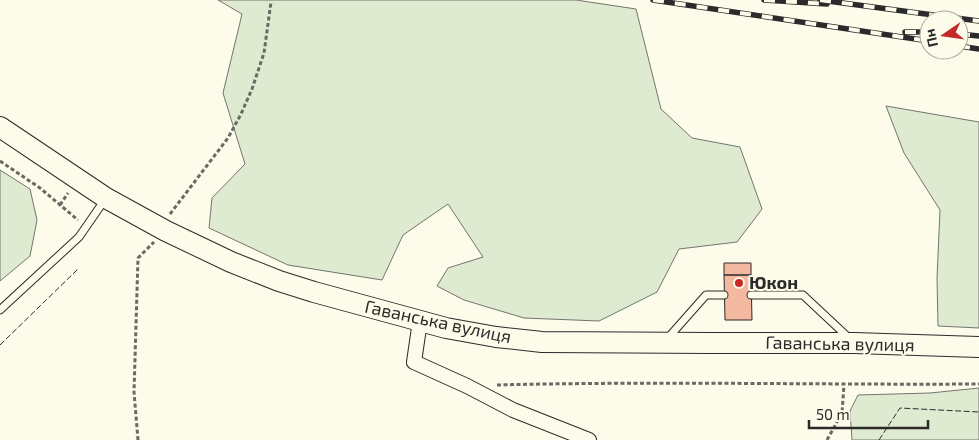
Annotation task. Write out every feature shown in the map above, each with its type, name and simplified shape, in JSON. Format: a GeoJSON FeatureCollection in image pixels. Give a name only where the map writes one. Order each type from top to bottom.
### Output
{"type":"FeatureCollection","features":[{"type":"Feature","properties":{"kind":"main road","name":"Гаванська вулиця"},"geometry":{"type":"LineString","coordinates":[[0,127],[106,198],[231,262],[279,281],[314,292],[446,328],[496,338],[542,342],[854,343],[979,346]]}},
{"type":"Feature","properties":{"kind":"street"},"geometry":{"type":"LineString","coordinates":[[420,321],[414,362],[513,410],[589,440]]}},
{"type":"Feature","properties":{"kind":"lane"},"geometry":{"type":"LineString","coordinates":[[0,310],[79,237],[106,198]]}},
{"type":"Feature","properties":{"kind":"lane"},"geometry":{"type":"LineString","coordinates":[[663,343],[706,295],[724,296]]}},
{"type":"Feature","properties":{"kind":"lane"},"geometry":{"type":"LineString","coordinates":[[751,295],[803,295],[854,343]]}},
{"type":"Feature","properties":{"kind":"path"},"geometry":{"type":"LineString","coordinates":[[138,440],[134,392],[138,258],[166,230],[171,212],[228,138],[241,114],[264,53],[270,2]]}},
{"type":"Feature","properties":{"kind":"path"},"geometry":{"type":"LineString","coordinates":[[0,161],[40,188],[86,226]]}},
{"type":"Feature","properties":{"kind":"path"},"geometry":{"type":"LineString","coordinates":[[495,385],[687,383],[979,384]]}},
{"type":"Feature","properties":{"kind":"path"},"geometry":{"type":"LineString","coordinates":[[827,440],[842,413],[844,385]]}},
{"type":"Feature","properties":{"kind":"green space"},"geometry":{"type":"Polygon","coordinates":[[[218,0],[576,0],[636,9],[661,109],[692,138],[740,147],[762,209],[737,242],[679,249],[657,292],[599,321],[524,318],[464,300],[437,286],[448,268],[483,257],[448,204],[403,235],[382,280],[288,265],[209,228],[212,198],[245,164],[223,93],[242,14],[218,0]]]}},
{"type":"Feature","properties":{"kind":"green space"},"geometry":{"type":"Polygon","coordinates":[[[886,106],[979,122],[979,328],[938,326],[937,278],[940,210],[904,153],[886,106]]]}},
{"type":"Feature","properties":{"kind":"green space"},"geometry":{"type":"Polygon","coordinates":[[[0,170],[30,189],[37,220],[30,256],[0,281],[0,170]]]}},
{"type":"Feature","properties":{"kind":"green space"},"geometry":{"type":"Polygon","coordinates":[[[979,388],[979,440],[852,440],[850,411],[858,395],[930,393],[979,388]]]}},
{"type":"Feature","properties":{"kind":"building"},"geometry":{"type":"Polygon","coordinates":[[[724,263],[751,263],[751,275],[724,275],[724,263]]]}},
{"type":"Feature","properties":{"kind":"building"},"geometry":{"type":"Polygon","coordinates":[[[724,275],[751,275],[752,320],[725,320],[724,275]]]}},
{"type":"Feature","properties":{"kind":"railway"},"geometry":{"type":"LineString","coordinates":[[653,0],[919,40]]}},
{"type":"Feature","properties":{"kind":"railway"},"geometry":{"type":"LineString","coordinates":[[764,0],[827,4]]}},
{"type":"Feature","properties":{"kind":"railway"},"geometry":{"type":"LineString","coordinates":[[820,0],[979,21]]}},
{"type":"Feature","properties":{"kind":"railway"},"geometry":{"type":"LineString","coordinates":[[905,32],[919,32]]}},
{"type":"Feature","properties":{"kind":"railway"},"geometry":{"type":"LineString","coordinates":[[969,35],[979,36]]}},
{"type":"Feature","properties":{"kind":"railway"},"geometry":{"type":"LineString","coordinates":[[969,48],[979,49]]}},
{"type":"Feature","properties":{"kind":"fence"},"geometry":{"type":"LineString","coordinates":[[0,345],[78,269]]}},
{"type":"Feature","properties":{"kind":"fence"},"geometry":{"type":"LineString","coordinates":[[879,440],[900,408],[979,412]]}},
{"type":"Feature","properties":{"kind":"place","name":"Юкон"},"geometry":{"type":"Point","coordinates":[739,283]}}]}
